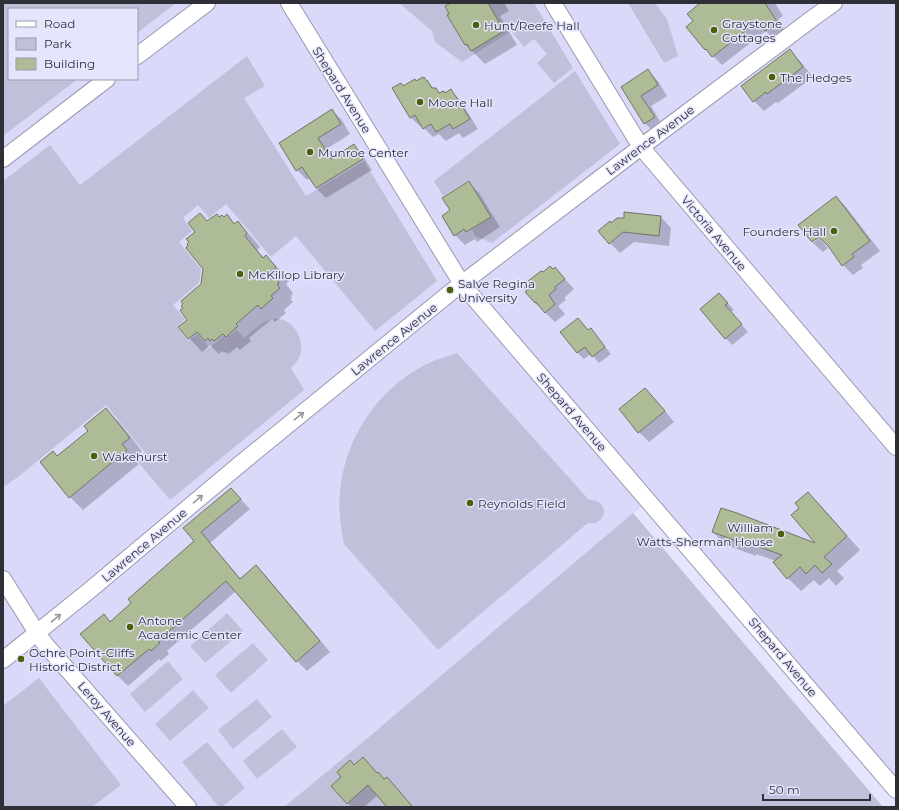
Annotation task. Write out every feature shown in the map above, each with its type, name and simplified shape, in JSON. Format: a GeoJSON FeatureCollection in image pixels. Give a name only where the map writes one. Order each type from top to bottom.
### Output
{"type":"FeatureCollection","features":[{"type":"Feature","properties":{"kind":"street"},"geometry":{"type":"LineString","coordinates":[[138,55],[207,3]]}},
{"type":"Feature","properties":{"kind":"street","name":"Shepard Avenue"},"geometry":{"type":"LineString","coordinates":[[289,3],[462,284],[896,790]]}},
{"type":"Feature","properties":{"kind":"street","name":"Victoria Avenue"},"geometry":{"type":"LineString","coordinates":[[553,3],[641,147],[896,447]]}},
{"type":"Feature","properties":{"kind":"street","name":"Lawrence Avenue"},"geometry":{"type":"LineString","coordinates":[[3,660],[90,590],[238,465],[445,297],[806,22],[834,3]]}},
{"type":"Feature","properties":{"kind":"street"},"geometry":{"type":"LineString","coordinates":[[3,159],[106,80]]}},
{"type":"Feature","properties":{"kind":"street","name":"Leroy Avenue"},"geometry":{"type":"LineString","coordinates":[[3,579],[37,633],[188,807]]}},
{"type":"Feature","properties":{"kind":"shaded area","name":"Salve Regina University"},"geometry":{"type":"Polygon","coordinates":[[[3,3],[896,3],[896,790],[648,501],[428,688],[284,807],[3,807],[3,3]]]}},
{"type":"Feature","properties":{"kind":"green space"},"geometry":{"type":"Polygon","coordinates":[[[3,3],[176,3],[138,32],[138,8],[8,8],[8,80],[77,80],[3,136],[3,3]]]}},
{"type":"Feature","properties":{"kind":"green space"},"geometry":{"type":"Polygon","coordinates":[[[399,3],[534,3],[573,68],[554,83],[537,63],[547,54],[534,39],[524,47],[511,31],[462,62],[435,42],[432,31],[399,3]]]}},
{"type":"Feature","properties":{"kind":"green space"},"geometry":{"type":"Polygon","coordinates":[[[628,3],[655,3],[667,19],[678,56],[664,63],[628,3]]]}},
{"type":"Feature","properties":{"kind":"green space"},"geometry":{"type":"Polygon","coordinates":[[[247,56],[265,86],[244,98],[306,196],[364,161],[437,281],[375,331],[296,236],[271,257],[226,204],[209,218],[198,205],[183,218],[192,231],[179,242],[201,269],[199,283],[173,305],[185,319],[177,327],[188,341],[197,334],[209,348],[224,336],[226,338],[237,330],[244,338],[261,324],[269,320],[280,319],[287,321],[300,337],[301,351],[299,358],[291,368],[304,390],[170,500],[138,462],[147,455],[106,405],[18,477],[3,487],[3,181],[50,145],[80,185],[247,56]]]}},
{"type":"Feature","properties":{"kind":"green space"},"geometry":{"type":"Polygon","coordinates":[[[575,71],[620,144],[492,243],[475,236],[472,229],[492,217],[469,180],[443,196],[434,181],[575,71]]]}},
{"type":"Feature","properties":{"kind":"green space","name":"Reynolds Field"},"geometry":{"type":"Polygon","coordinates":[[[457,353],[589,500],[596,501],[601,504],[604,512],[600,521],[588,523],[438,650],[344,544],[339,499],[348,454],[365,419],[377,403],[406,376],[427,364],[457,353]]]}},
{"type":"Feature","properties":{"kind":"green space"},"geometry":{"type":"Polygon","coordinates":[[[633,513],[883,807],[284,807],[364,741],[633,513]]]}},
{"type":"Feature","properties":{"kind":"green space"},"geometry":{"type":"Polygon","coordinates":[[[227,613],[243,631],[205,663],[190,646],[227,613]]]}},
{"type":"Feature","properties":{"kind":"green space"},"geometry":{"type":"Polygon","coordinates":[[[253,643],[268,660],[231,693],[215,675],[253,643]]]}},
{"type":"Feature","properties":{"kind":"green space"},"geometry":{"type":"Polygon","coordinates":[[[168,661],[183,679],[145,712],[130,694],[168,661]]]}},
{"type":"Feature","properties":{"kind":"green space"},"geometry":{"type":"Polygon","coordinates":[[[39,678],[121,785],[92,807],[3,807],[3,706],[39,678]]]}},
{"type":"Feature","properties":{"kind":"green space"},"geometry":{"type":"Polygon","coordinates":[[[193,690],[209,708],[170,741],[155,724],[193,690]]]}},
{"type":"Feature","properties":{"kind":"green space"},"geometry":{"type":"Polygon","coordinates":[[[257,699],[272,717],[233,749],[218,730],[257,699]]]}},
{"type":"Feature","properties":{"kind":"green space"},"geometry":{"type":"Polygon","coordinates":[[[282,729],[297,747],[257,779],[243,761],[282,729]]]}},
{"type":"Feature","properties":{"kind":"green space"},"geometry":{"type":"Polygon","coordinates":[[[207,742],[245,788],[222,807],[219,807],[182,762],[207,742]]]}},
{"type":"Feature","properties":{"kind":"building","name":"Hunt/Reefe Hall"},"geometry":{"type":"Polygon","coordinates":[[[451,3],[488,3],[504,31],[471,51],[467,44],[465,45],[447,15],[449,14],[445,6],[451,3]]]}},
{"type":"Feature","properties":{"kind":"building","name":"Graystone Cottages"},"geometry":{"type":"Polygon","coordinates":[[[700,3],[765,3],[778,23],[765,31],[758,21],[712,57],[686,27],[693,21],[687,14],[700,3]]]}},
{"type":"Feature","properties":{"kind":"building","name":"The Hedges"},"geometry":{"type":"Polygon","coordinates":[[[790,49],[803,67],[767,94],[766,92],[753,102],[741,86],[790,49]]]}},
{"type":"Feature","properties":{"kind":"building"},"geometry":{"type":"Polygon","coordinates":[[[648,69],[658,85],[641,96],[655,117],[644,124],[621,87],[648,69]]]}},
{"type":"Feature","properties":{"kind":"building","name":"Moore Hall"},"geometry":{"type":"Polygon","coordinates":[[[423,77],[432,88],[436,88],[439,93],[444,91],[445,93],[451,89],[470,119],[453,129],[450,124],[436,132],[431,124],[423,129],[415,115],[410,118],[392,88],[401,83],[403,86],[415,79],[416,81],[423,77]]]}},
{"type":"Feature","properties":{"kind":"building","name":"Munroe Center"},"geometry":{"type":"Polygon","coordinates":[[[332,109],[341,124],[318,138],[331,159],[354,144],[363,159],[316,188],[302,167],[296,171],[279,143],[332,109]]]}},
{"type":"Feature","properties":{"kind":"building"},"geometry":{"type":"Polygon","coordinates":[[[469,181],[491,217],[466,232],[464,229],[454,236],[442,216],[450,210],[442,198],[469,181]]]}},
{"type":"Feature","properties":{"kind":"building","name":"Founders Hall"},"geometry":{"type":"Polygon","coordinates":[[[836,196],[870,241],[852,254],[854,257],[842,266],[829,247],[819,237],[812,242],[798,225],[836,196]]]}},
{"type":"Feature","properties":{"kind":"building"},"geometry":{"type":"Polygon","coordinates":[[[624,212],[661,216],[659,236],[623,232],[609,244],[598,231],[610,221],[611,223],[617,218],[624,218],[624,212]]]}},
{"type":"Feature","properties":{"kind":"building","name":"McKillop Library"},"geometry":{"type":"Polygon","coordinates":[[[200,213],[207,221],[217,214],[219,217],[222,215],[224,217],[227,214],[234,224],[238,221],[247,233],[245,236],[263,258],[266,255],[276,267],[273,270],[281,279],[278,281],[279,284],[277,285],[280,288],[271,296],[273,298],[261,309],[258,305],[236,324],[238,326],[226,337],[223,334],[214,341],[212,339],[210,341],[208,338],[205,341],[197,332],[188,339],[178,327],[187,320],[180,310],[183,308],[181,306],[183,304],[181,301],[201,284],[203,269],[186,248],[189,242],[186,239],[195,232],[188,223],[200,213]]]}},
{"type":"Feature","properties":{"kind":"building"},"geometry":{"type":"Polygon","coordinates":[[[550,266],[553,269],[555,267],[565,279],[555,287],[556,289],[549,295],[555,304],[545,313],[525,292],[527,291],[524,287],[529,283],[528,281],[550,266]]]}},
{"type":"Feature","properties":{"kind":"building"},"geometry":{"type":"Polygon","coordinates":[[[719,293],[728,303],[725,305],[742,324],[725,339],[700,309],[719,293]]]}},
{"type":"Feature","properties":{"kind":"building"},"geometry":{"type":"Polygon","coordinates":[[[578,318],[588,330],[591,328],[605,347],[592,357],[585,347],[577,353],[560,332],[578,318]]]}},
{"type":"Feature","properties":{"kind":"building"},"geometry":{"type":"Polygon","coordinates":[[[645,388],[665,411],[638,433],[619,409],[645,388]]]}},
{"type":"Feature","properties":{"kind":"building","name":"Wakehurst"},"geometry":{"type":"Polygon","coordinates":[[[106,408],[130,438],[122,444],[127,450],[69,498],[40,462],[53,451],[57,456],[88,431],[84,426],[106,408]]]}},
{"type":"Feature","properties":{"kind":"building"},"geometry":{"type":"Polygon","coordinates":[[[231,488],[241,499],[201,532],[240,579],[256,565],[320,641],[296,662],[226,581],[158,641],[160,643],[151,651],[149,649],[117,676],[80,634],[104,614],[110,622],[131,603],[128,599],[194,541],[183,528],[231,488]]]}},
{"type":"Feature","properties":{"kind":"building","name":"William Watts-Sherman House"},"geometry":{"type":"Polygon","coordinates":[[[808,492],[847,536],[824,557],[832,564],[822,573],[815,565],[806,574],[800,567],[787,579],[773,562],[782,555],[712,532],[721,508],[815,543],[791,515],[799,508],[795,503],[808,492]]]}},
{"type":"Feature","properties":{"kind":"building"},"geometry":{"type":"Polygon","coordinates":[[[363,757],[384,779],[387,777],[413,807],[387,807],[368,785],[347,804],[331,786],[341,777],[337,772],[350,760],[354,765],[363,757]]]}},
{"type":"Feature","properties":{"kind":"place","name":"Hunt/Reefe Hall"},"geometry":{"type":"Point","coordinates":[476,25]}},
{"type":"Feature","properties":{"kind":"place","name":"Graystone Cottages"},"geometry":{"type":"Point","coordinates":[714,30]}},
{"type":"Feature","properties":{"kind":"place","name":"The Hedges"},"geometry":{"type":"Point","coordinates":[772,77]}},
{"type":"Feature","properties":{"kind":"place","name":"Moore Hall"},"geometry":{"type":"Point","coordinates":[420,102]}},
{"type":"Feature","properties":{"kind":"place","name":"Munroe Center"},"geometry":{"type":"Point","coordinates":[310,152]}},
{"type":"Feature","properties":{"kind":"place","name":"Founders Hall"},"geometry":{"type":"Point","coordinates":[834,231]}},
{"type":"Feature","properties":{"kind":"place","name":"McKillop Library"},"geometry":{"type":"Point","coordinates":[240,274]}},
{"type":"Feature","properties":{"kind":"place","name":"Salve Regina University"},"geometry":{"type":"Point","coordinates":[450,290]}},
{"type":"Feature","properties":{"kind":"place","name":"Wakehurst"},"geometry":{"type":"Point","coordinates":[94,456]}},
{"type":"Feature","properties":{"kind":"place","name":"Reynolds Field"},"geometry":{"type":"Point","coordinates":[470,503]}},
{"type":"Feature","properties":{"kind":"place","name":"William Watts-Sherman House"},"geometry":{"type":"Point","coordinates":[781,534]}},
{"type":"Feature","properties":{"kind":"place","name":"Antone Academic Center"},"geometry":{"type":"Point","coordinates":[130,627]}},
{"type":"Feature","properties":{"kind":"place","name":"Ochre Point-Cliffs Historic District"},"geometry":{"type":"Point","coordinates":[21,659]}}]}
